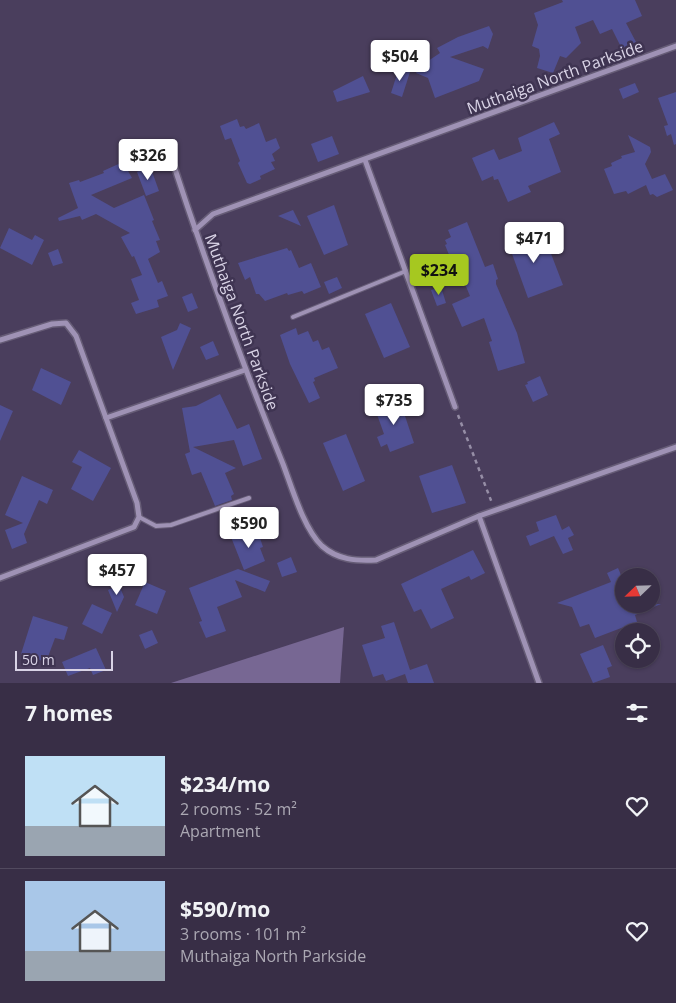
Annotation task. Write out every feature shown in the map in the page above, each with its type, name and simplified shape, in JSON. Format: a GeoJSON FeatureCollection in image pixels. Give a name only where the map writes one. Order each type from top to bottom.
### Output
{"type":"FeatureCollection","features":[{"type":"Feature","properties":{"kind":"street","name":"Muthaiga North Parkside"},"geometry":{"type":"LineString","coordinates":[[676,46],[213,214],[195,230],[245,370],[313,535],[322,546],[335,554],[358,561],[376,560],[480,516],[676,447]]}},
{"type":"Feature","properties":{"kind":"street"},"geometry":{"type":"LineString","coordinates":[[171,157],[195,230]]}},
{"type":"Feature","properties":{"kind":"street"},"geometry":{"type":"LineString","coordinates":[[365,160],[455,407]]}},
{"type":"Feature","properties":{"kind":"street"},"geometry":{"type":"LineString","coordinates":[[0,340],[52,324],[66,323],[76,336],[137,503],[139,517],[134,527],[0,578]]}},
{"type":"Feature","properties":{"kind":"street"},"geometry":{"type":"LineString","coordinates":[[106,418],[245,370]]}},
{"type":"Feature","properties":{"kind":"street"},"geometry":{"type":"LineString","coordinates":[[480,516],[539,683]]}},
{"type":"Feature","properties":{"kind":"lane"},"geometry":{"type":"LineString","coordinates":[[293,316],[406,271]]}},
{"type":"Feature","properties":{"kind":"lane"},"geometry":{"type":"LineString","coordinates":[[139,517],[156,526],[170,525],[249,498]]}},
{"type":"Feature","properties":{"kind":"path"},"geometry":{"type":"LineString","coordinates":[[455,407],[495,511]]}},
{"type":"Feature","properties":{"kind":"shaded area"},"geometry":{"type":"Polygon","coordinates":[[[344,627],[340,683],[171,683],[344,627]]]}},
{"type":"Feature","properties":{"kind":"building"},"geometry":{"type":"Polygon","coordinates":[[[562,0],[635,0],[642,16],[626,23],[636,42],[622,49],[612,29],[600,34],[593,20],[575,27],[581,43],[566,58],[560,56],[553,73],[537,68],[540,56],[539,49],[532,46],[538,25],[534,13],[563,2],[562,0]]]}},
{"type":"Feature","properties":{"kind":"building"},"geometry":{"type":"Polygon","coordinates":[[[489,26],[493,34],[488,49],[483,46],[450,57],[484,69],[479,81],[435,98],[428,78],[416,73],[421,61],[425,63],[440,53],[437,48],[458,37],[489,26]]]}},
{"type":"Feature","properties":{"kind":"building"},"geometry":{"type":"Polygon","coordinates":[[[399,68],[410,72],[402,97],[391,93],[399,68]]]}},
{"type":"Feature","properties":{"kind":"building"},"geometry":{"type":"Polygon","coordinates":[[[363,76],[370,92],[337,102],[333,91],[363,76]]]}},
{"type":"Feature","properties":{"kind":"building"},"geometry":{"type":"Polygon","coordinates":[[[635,83],[639,92],[623,99],[619,89],[635,83]]]}},
{"type":"Feature","properties":{"kind":"building"},"geometry":{"type":"Polygon","coordinates":[[[676,92],[676,144],[674,145],[671,134],[667,136],[664,126],[668,125],[658,98],[676,92]]]}},
{"type":"Feature","properties":{"kind":"building"},"geometry":{"type":"Polygon","coordinates":[[[237,119],[240,127],[244,126],[246,129],[259,123],[266,142],[276,138],[280,148],[272,154],[275,161],[271,162],[275,169],[260,176],[261,179],[250,184],[247,183],[238,163],[240,161],[231,138],[225,140],[220,126],[237,119]]]}},
{"type":"Feature","properties":{"kind":"building"},"geometry":{"type":"Polygon","coordinates":[[[554,122],[560,134],[549,139],[561,172],[528,186],[531,192],[508,202],[498,179],[494,180],[493,176],[482,181],[472,158],[494,149],[499,160],[522,151],[518,138],[554,122]]]}},
{"type":"Feature","properties":{"kind":"building"},"geometry":{"type":"Polygon","coordinates":[[[628,135],[650,147],[651,152],[645,164],[652,179],[665,174],[673,190],[657,197],[653,194],[650,195],[646,185],[628,194],[626,191],[614,194],[604,169],[612,166],[611,163],[622,158],[621,156],[635,152],[628,135]]]}},
{"type":"Feature","properties":{"kind":"building"},"geometry":{"type":"Polygon","coordinates":[[[332,136],[339,154],[318,162],[311,144],[332,136]]]}},
{"type":"Feature","properties":{"kind":"building"},"geometry":{"type":"Polygon","coordinates":[[[123,162],[132,178],[91,195],[114,208],[144,195],[154,220],[152,221],[160,240],[156,241],[160,252],[148,259],[158,283],[162,281],[168,296],[157,300],[159,307],[136,314],[131,303],[139,300],[131,279],[142,275],[134,256],[132,257],[121,237],[130,233],[96,214],[82,220],[80,216],[59,221],[58,218],[78,208],[69,183],[79,180],[80,182],[104,173],[103,171],[123,162]]]}},
{"type":"Feature","properties":{"kind":"building"},"geometry":{"type":"Polygon","coordinates":[[[150,166],[159,191],[146,196],[137,172],[150,166]]]}},
{"type":"Feature","properties":{"kind":"building"},"geometry":{"type":"Polygon","coordinates":[[[334,205],[348,245],[324,255],[307,216],[334,205]]]}},
{"type":"Feature","properties":{"kind":"building"},"geometry":{"type":"Polygon","coordinates":[[[293,210],[301,226],[278,216],[293,210]]]}},
{"type":"Feature","properties":{"kind":"building"},"geometry":{"type":"Polygon","coordinates":[[[467,222],[485,267],[493,264],[498,279],[496,284],[517,333],[525,363],[498,371],[489,342],[492,341],[484,318],[462,327],[452,304],[470,296],[457,265],[454,267],[445,245],[447,244],[445,240],[451,237],[448,230],[467,222]]]}},
{"type":"Feature","properties":{"kind":"building"},"geometry":{"type":"Polygon","coordinates":[[[522,227],[529,244],[545,238],[563,285],[528,298],[511,251],[515,249],[508,233],[522,227]]]}},
{"type":"Feature","properties":{"kind":"building"},"geometry":{"type":"Polygon","coordinates":[[[9,228],[32,240],[35,235],[44,240],[32,265],[0,248],[9,228]]]}},
{"type":"Feature","properties":{"kind":"building"},"geometry":{"type":"Polygon","coordinates":[[[287,248],[289,251],[291,250],[299,268],[311,263],[321,287],[304,294],[302,291],[288,295],[287,293],[265,301],[259,294],[256,294],[250,277],[245,280],[238,263],[287,248]]]}},
{"type":"Feature","properties":{"kind":"building"},"geometry":{"type":"Polygon","coordinates":[[[58,249],[63,263],[53,266],[48,253],[58,249]]]}},
{"type":"Feature","properties":{"kind":"building"},"geometry":{"type":"Polygon","coordinates":[[[337,277],[342,288],[329,294],[324,282],[337,277]]]}},
{"type":"Feature","properties":{"kind":"building"},"geometry":{"type":"Polygon","coordinates":[[[441,287],[446,303],[437,306],[431,290],[441,287]]]}},
{"type":"Feature","properties":{"kind":"building"},"geometry":{"type":"Polygon","coordinates":[[[192,293],[198,308],[188,312],[182,297],[192,293]]]}},
{"type":"Feature","properties":{"kind":"building"},"geometry":{"type":"Polygon","coordinates":[[[391,303],[410,347],[384,358],[365,314],[391,303]]]}},
{"type":"Feature","properties":{"kind":"building"},"geometry":{"type":"Polygon","coordinates":[[[180,323],[191,328],[173,370],[161,337],[177,330],[180,323]]]}},
{"type":"Feature","properties":{"kind":"building"},"geometry":{"type":"Polygon","coordinates":[[[296,328],[298,335],[308,331],[313,342],[318,340],[322,350],[329,347],[338,368],[314,378],[315,381],[313,382],[320,398],[309,403],[290,364],[280,335],[296,328]]]}},
{"type":"Feature","properties":{"kind":"building"},"geometry":{"type":"Polygon","coordinates":[[[213,341],[219,355],[206,360],[200,347],[213,341]]]}},
{"type":"Feature","properties":{"kind":"building"},"geometry":{"type":"Polygon","coordinates":[[[41,368],[71,382],[61,405],[32,390],[41,368]]]}},
{"type":"Feature","properties":{"kind":"building"},"geometry":{"type":"Polygon","coordinates":[[[540,376],[548,395],[533,402],[525,385],[528,384],[527,382],[540,376]]]}},
{"type":"Feature","properties":{"kind":"building"},"geometry":{"type":"Polygon","coordinates":[[[220,394],[237,429],[249,424],[262,459],[243,466],[234,440],[193,447],[236,468],[225,473],[234,494],[231,496],[232,500],[215,506],[201,472],[192,475],[185,454],[190,452],[182,408],[196,406],[220,394]]]}},
{"type":"Feature","properties":{"kind":"building"},"geometry":{"type":"Polygon","coordinates":[[[399,398],[414,443],[390,452],[387,444],[381,447],[377,437],[384,434],[374,406],[399,398]]]}},
{"type":"Feature","properties":{"kind":"building"},"geometry":{"type":"Polygon","coordinates":[[[0,405],[13,411],[0,441],[0,405]]]}},
{"type":"Feature","properties":{"kind":"building"},"geometry":{"type":"Polygon","coordinates":[[[346,434],[365,481],[343,491],[323,443],[346,434]]]}},
{"type":"Feature","properties":{"kind":"building"},"geometry":{"type":"Polygon","coordinates":[[[79,450],[111,468],[93,501],[71,489],[82,467],[72,462],[79,450]]]}},
{"type":"Feature","properties":{"kind":"building"},"geometry":{"type":"Polygon","coordinates":[[[452,465],[466,503],[432,513],[419,476],[452,465]]]}},
{"type":"Feature","properties":{"kind":"building"},"geometry":{"type":"Polygon","coordinates":[[[22,476],[53,490],[47,504],[39,500],[24,534],[27,543],[12,549],[5,530],[23,523],[5,515],[22,476]]]}},
{"type":"Feature","properties":{"kind":"building"},"geometry":{"type":"Polygon","coordinates":[[[556,515],[562,530],[569,526],[574,535],[568,538],[573,550],[563,554],[554,536],[530,546],[526,536],[539,531],[536,522],[556,515]]]}},
{"type":"Feature","properties":{"kind":"building"},"geometry":{"type":"Polygon","coordinates":[[[249,530],[252,535],[258,532],[263,547],[260,548],[265,561],[244,570],[231,537],[249,530]]]}},
{"type":"Feature","properties":{"kind":"building"},"geometry":{"type":"Polygon","coordinates":[[[473,550],[485,573],[471,580],[469,576],[441,589],[454,618],[431,629],[421,609],[414,612],[401,584],[473,550]]]}},
{"type":"Feature","properties":{"kind":"building"},"geometry":{"type":"Polygon","coordinates":[[[291,557],[297,572],[282,577],[277,563],[291,557]]]}},
{"type":"Feature","properties":{"kind":"building"},"geometry":{"type":"Polygon","coordinates":[[[238,569],[270,581],[265,592],[235,580],[242,597],[217,607],[226,631],[206,638],[199,622],[202,621],[189,588],[238,569]]]}},
{"type":"Feature","properties":{"kind":"building"},"geometry":{"type":"Polygon","coordinates":[[[615,569],[615,613],[640,613],[635,615],[637,622],[615,623],[615,630],[595,638],[589,624],[580,627],[572,607],[557,603],[611,582],[607,573],[615,569]]]}},
{"type":"Feature","properties":{"kind":"building"},"geometry":{"type":"Polygon","coordinates":[[[145,582],[166,591],[157,614],[135,605],[145,582]]]}},
{"type":"Feature","properties":{"kind":"building"},"geometry":{"type":"Polygon","coordinates":[[[119,585],[124,597],[117,612],[108,590],[119,585]]]}},
{"type":"Feature","properties":{"kind":"building"},"geometry":{"type":"Polygon","coordinates":[[[92,604],[112,613],[102,634],[82,624],[92,604]]]}},
{"type":"Feature","properties":{"kind":"building"},"geometry":{"type":"Polygon","coordinates":[[[33,616],[68,627],[64,640],[55,638],[46,662],[21,654],[33,616]]]}},
{"type":"Feature","properties":{"kind":"building"},"geometry":{"type":"Polygon","coordinates":[[[394,622],[410,670],[427,664],[434,683],[408,683],[405,674],[386,681],[383,674],[373,677],[362,645],[385,638],[381,626],[394,622]]]}},
{"type":"Feature","properties":{"kind":"building"},"geometry":{"type":"Polygon","coordinates":[[[152,630],[158,643],[145,649],[139,635],[152,630]]]}},
{"type":"Feature","properties":{"kind":"building"},"geometry":{"type":"Polygon","coordinates":[[[603,645],[612,666],[607,668],[610,677],[593,683],[580,654],[603,645]]]}},
{"type":"Feature","properties":{"kind":"building"},"geometry":{"type":"Polygon","coordinates":[[[96,648],[106,670],[93,675],[90,668],[68,676],[62,662],[96,648]]]}}]}
